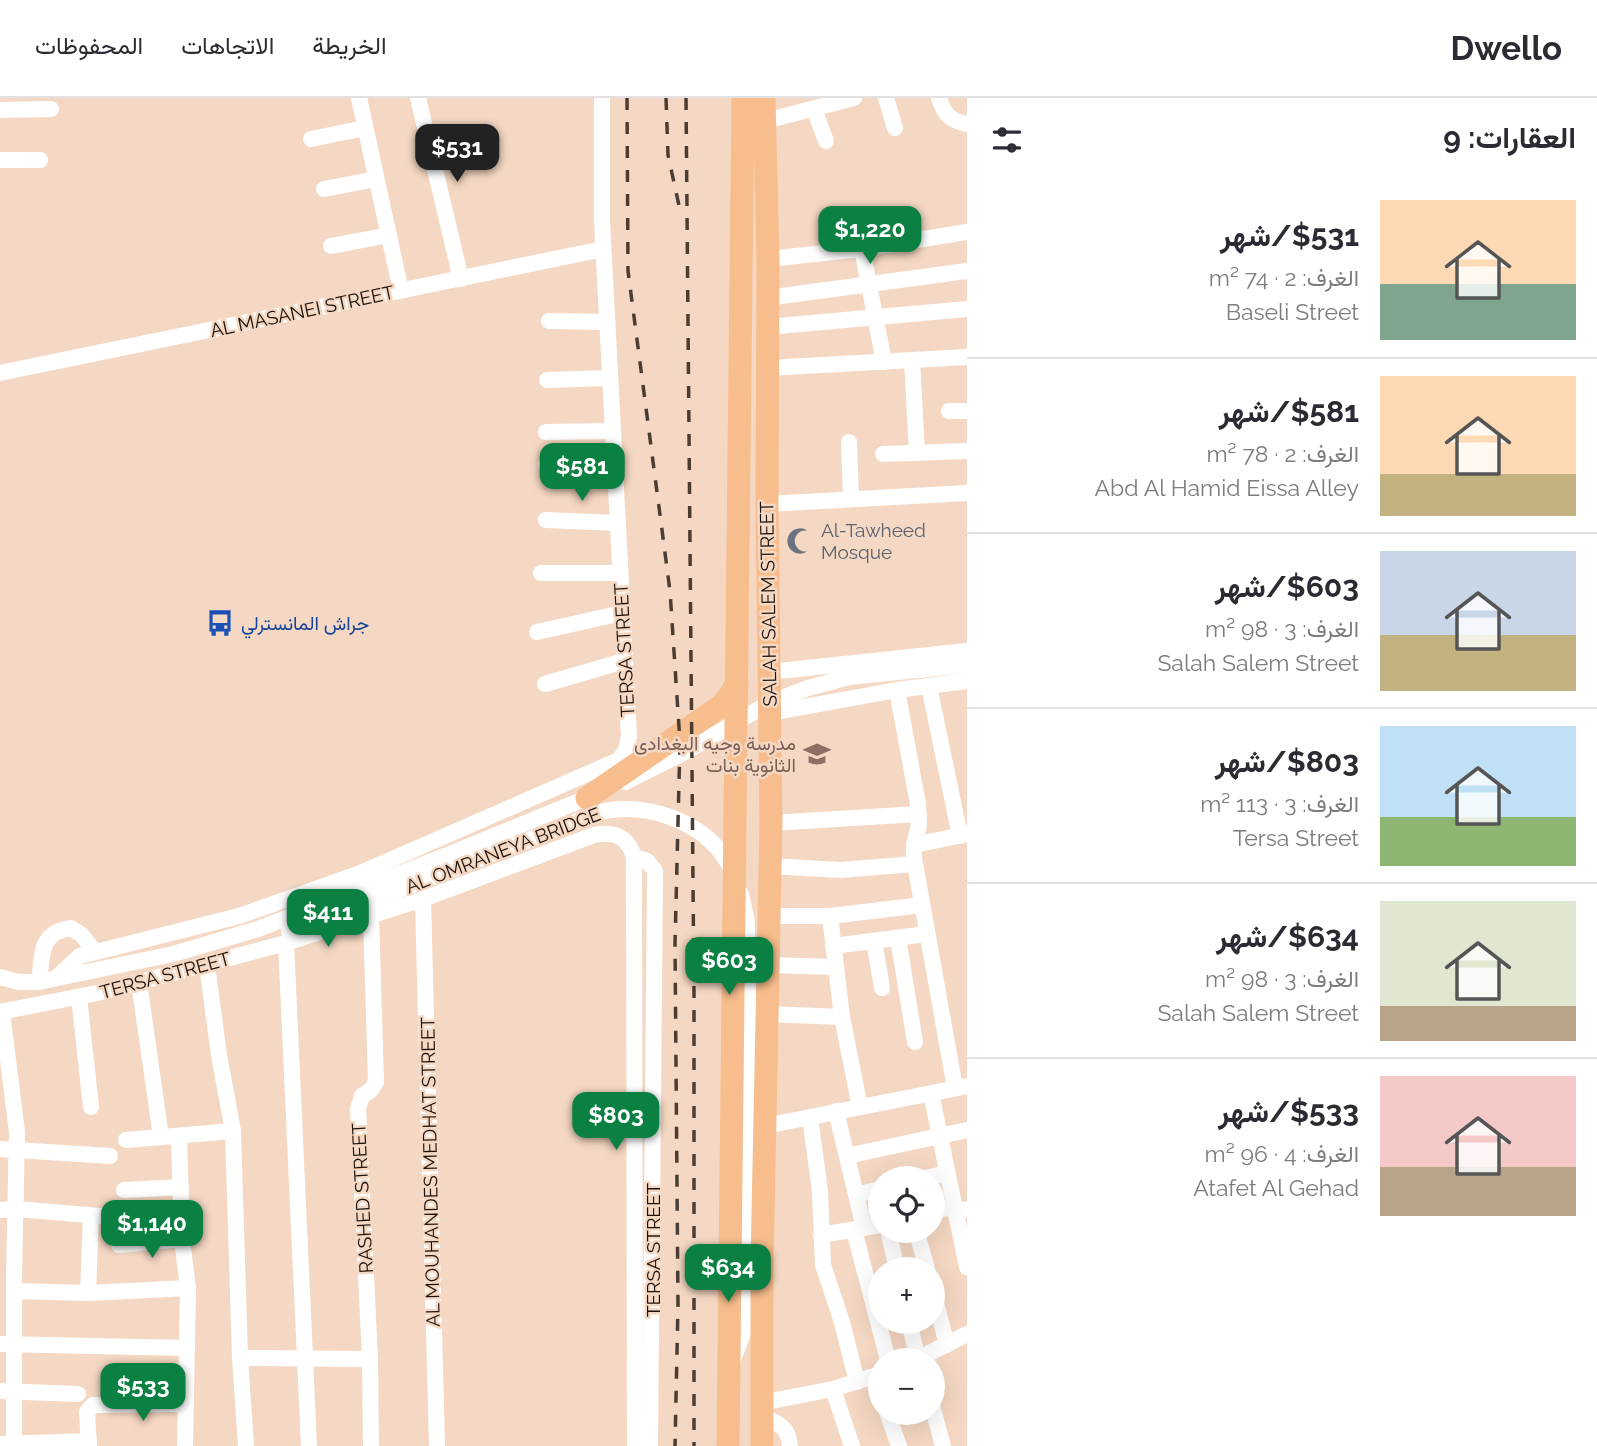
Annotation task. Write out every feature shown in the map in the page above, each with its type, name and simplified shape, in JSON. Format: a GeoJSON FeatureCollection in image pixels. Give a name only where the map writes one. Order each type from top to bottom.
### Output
{"type":"FeatureCollection","features":[{"type":"Feature","properties":{"kind":"highway","name":"SALAH SALEM STREET"},"geometry":{"type":"LineString","coordinates":[[728,1446],[743,98]]}},
{"type":"Feature","properties":{"kind":"highway","name":"SALAH SALEM STREET"},"geometry":{"type":"LineString","coordinates":[[762,1446],[771,823],[767,504],[768,259],[764,98]]}},
{"type":"Feature","properties":{"kind":"highway"},"geometry":{"type":"LineString","coordinates":[[596,804],[721,706],[729,697],[748,659],[752,624],[753,341],[751,327],[741,311]]}},
{"type":"Feature","properties":{"kind":"highway"},"geometry":{"type":"LineString","coordinates":[[734,849],[748,857],[764,857],[770,866],[762,872],[752,870],[734,879]]}},
{"type":"Feature","properties":{"kind":"street"},"geometry":{"type":"LineString","coordinates":[[359,98],[401,291]]}},
{"type":"Feature","properties":{"kind":"street"},"geometry":{"type":"LineString","coordinates":[[418,98],[461,279]]}},
{"type":"Feature","properties":{"kind":"street","name":"TERSA STREET"},"geometry":{"type":"LineString","coordinates":[[56,978],[73,961],[94,951],[239,916],[358,874],[619,760],[626,750],[629,736],[603,249],[602,98]]}},
{"type":"Feature","properties":{"kind":"street"},"geometry":{"type":"LineString","coordinates":[[765,121],[854,98]]}},
{"type":"Feature","properties":{"kind":"street"},"geometry":{"type":"LineString","coordinates":[[887,98],[895,128]]}},
{"type":"Feature","properties":{"kind":"street"},"geometry":{"type":"LineString","coordinates":[[942,106],[954,120],[967,124]]}},
{"type":"Feature","properties":{"kind":"street"},"geometry":{"type":"LineString","coordinates":[[0,110],[51,109]]}},
{"type":"Feature","properties":{"kind":"street"},"geometry":{"type":"LineString","coordinates":[[814,109],[826,141]]}},
{"type":"Feature","properties":{"kind":"street"},"geometry":{"type":"LineString","coordinates":[[311,139],[365,128]]}},
{"type":"Feature","properties":{"kind":"street"},"geometry":{"type":"LineString","coordinates":[[0,160],[40,160]]}},
{"type":"Feature","properties":{"kind":"street"},"geometry":{"type":"LineString","coordinates":[[324,189],[376,178]]}},
{"type":"Feature","properties":{"kind":"street"},"geometry":{"type":"LineString","coordinates":[[768,259],[862,249],[967,232]]}},
{"type":"Feature","properties":{"kind":"street"},"geometry":{"type":"LineString","coordinates":[[331,246],[388,235]]}},
{"type":"Feature","properties":{"kind":"street","name":"AL MASANEI STREET"},"geometry":{"type":"LineString","coordinates":[[0,373],[603,249]]}},
{"type":"Feature","properties":{"kind":"street"},"geometry":{"type":"LineString","coordinates":[[862,249],[884,362]]}},
{"type":"Feature","properties":{"kind":"street"},"geometry":{"type":"LineString","coordinates":[[767,298],[967,271]]}},
{"type":"Feature","properties":{"kind":"street"},"geometry":{"type":"LineString","coordinates":[[767,327],[967,309]]}},
{"type":"Feature","properties":{"kind":"street"},"geometry":{"type":"LineString","coordinates":[[548,321],[607,322]]}},
{"type":"Feature","properties":{"kind":"street"},"geometry":{"type":"LineString","coordinates":[[767,368],[967,357]]}},
{"type":"Feature","properties":{"kind":"street"},"geometry":{"type":"LineString","coordinates":[[912,360],[917,453]]}},
{"type":"Feature","properties":{"kind":"street"},"geometry":{"type":"LineString","coordinates":[[547,380],[610,378]]}},
{"type":"Feature","properties":{"kind":"street"},"geometry":{"type":"LineString","coordinates":[[949,411],[967,411]]}},
{"type":"Feature","properties":{"kind":"street"},"geometry":{"type":"LineString","coordinates":[[546,432],[612,431]]}},
{"type":"Feature","properties":{"kind":"street"},"geometry":{"type":"LineString","coordinates":[[849,442],[851,499]]}},
{"type":"Feature","properties":{"kind":"street"},"geometry":{"type":"LineString","coordinates":[[883,454],[967,451]]}},
{"type":"Feature","properties":{"kind":"street"},"geometry":{"type":"LineString","coordinates":[[546,464],[614,463]]}},
{"type":"Feature","properties":{"kind":"street"},"geometry":{"type":"LineString","coordinates":[[767,504],[967,493]]}},
{"type":"Feature","properties":{"kind":"street"},"geometry":{"type":"LineString","coordinates":[[546,520],[617,523]]}},
{"type":"Feature","properties":{"kind":"street"},"geometry":{"type":"LineString","coordinates":[[541,573],[620,573]]}},
{"type":"Feature","properties":{"kind":"street"},"geometry":{"type":"LineString","coordinates":[[537,632],[622,613]]}},
{"type":"Feature","properties":{"kind":"street"},"geometry":{"type":"LineString","coordinates":[[769,672],[967,651]]}},
{"type":"Feature","properties":{"kind":"street"},"geometry":{"type":"LineString","coordinates":[[545,684],[624,660]]}},
{"type":"Feature","properties":{"kind":"street","name":"AL OMRANEYA BRIDGE"},"geometry":{"type":"LineString","coordinates":[[215,962],[596,804],[769,703],[808,688],[849,677],[967,664]]}},
{"type":"Feature","properties":{"kind":"street"},"geometry":{"type":"LineString","coordinates":[[770,713],[897,690],[967,683]]}},
{"type":"Feature","properties":{"kind":"street"},"geometry":{"type":"LineString","coordinates":[[914,845],[964,835],[929,686]]}},
{"type":"Feature","properties":{"kind":"street"},"geometry":{"type":"LineString","coordinates":[[765,1126],[961,1087],[926,934],[915,864],[914,845],[919,814],[897,690]]}},
{"type":"Feature","properties":{"kind":"street"},"geometry":{"type":"LineString","coordinates":[[594,770],[612,811],[613,834]]}},
{"type":"Feature","properties":{"kind":"street","name":"AL OMRANEYA BRIDGE"},"geometry":{"type":"LineString","coordinates":[[0,977],[19,982],[39,982],[173,954],[258,929],[596,804],[656,811],[685,823],[707,839],[730,867],[741,893],[747,922],[747,1244],[744,1331],[728,1370]]}},
{"type":"Feature","properties":{"kind":"street"},"geometry":{"type":"LineString","coordinates":[[771,823],[919,814]]}},
{"type":"Feature","properties":{"kind":"street","name":"TERSA STREET"},"geometry":{"type":"LineString","coordinates":[[1,1012],[79,997],[286,943],[423,899],[594,835],[613,834],[630,844],[634,858],[635,1446]]}},
{"type":"Feature","properties":{"kind":"street","name":"TERSA STREET"},"geometry":{"type":"LineString","coordinates":[[634,858],[647,861],[655,871],[650,1446]]}},
{"type":"Feature","properties":{"kind":"street"},"geometry":{"type":"LineString","coordinates":[[770,866],[840,870],[915,864]]}},
{"type":"Feature","properties":{"kind":"street","name":"AL MOUHANDES MEDHAT STREET"},"geometry":{"type":"LineString","coordinates":[[423,899],[437,1446]]}},
{"type":"Feature","properties":{"kind":"street"},"geometry":{"type":"LineString","coordinates":[[769,916],[830,916],[922,905]]}},
{"type":"Feature","properties":{"kind":"street","name":"RASHED STREET"},"geometry":{"type":"LineString","coordinates":[[371,916],[376,1082],[371,1090],[362,1096],[358,1109],[370,1359],[371,1446]]}},
{"type":"Feature","properties":{"kind":"street"},"geometry":{"type":"LineString","coordinates":[[830,916],[842,1017],[860,1107]]}},
{"type":"Feature","properties":{"kind":"street"},"geometry":{"type":"LineString","coordinates":[[39,982],[46,940],[56,930],[71,928],[82,935],[94,951]]}},
{"type":"Feature","properties":{"kind":"street"},"geometry":{"type":"LineString","coordinates":[[833,946],[926,934]]}},
{"type":"Feature","properties":{"kind":"street"},"geometry":{"type":"LineString","coordinates":[[898,938],[915,1042]]}},
{"type":"Feature","properties":{"kind":"street"},"geometry":{"type":"LineString","coordinates":[[874,941],[882,988]]}},
{"type":"Feature","properties":{"kind":"street"},"geometry":{"type":"LineString","coordinates":[[286,943],[309,1446]]}},
{"type":"Feature","properties":{"kind":"street"},"geometry":{"type":"LineString","coordinates":[[215,962],[219,1055],[233,1131],[240,1358],[246,1446]]}},
{"type":"Feature","properties":{"kind":"street"},"geometry":{"type":"LineString","coordinates":[[768,965],[835,967]]}},
{"type":"Feature","properties":{"kind":"street"},"geometry":{"type":"LineString","coordinates":[[139,982],[161,1137]]}},
{"type":"Feature","properties":{"kind":"street"},"geometry":{"type":"LineString","coordinates":[[79,997],[92,1107]]}},
{"type":"Feature","properties":{"kind":"street"},"geometry":{"type":"LineString","coordinates":[[1,1012],[16,1115],[8,1149],[10,1280],[7,1390],[10,1445],[89,1443],[88,1409],[93,1405],[186,1404]]}},
{"type":"Feature","properties":{"kind":"street"},"geometry":{"type":"LineString","coordinates":[[767,1014],[842,1017]]}},
{"type":"Feature","properties":{"kind":"street"},"geometry":{"type":"LineString","coordinates":[[931,1093],[947,1172],[961,1210],[967,1267]]}},
{"type":"Feature","properties":{"kind":"street"},"geometry":{"type":"LineString","coordinates":[[836,1111],[856,1195],[859,1229],[885,1348]]}},
{"type":"Feature","properties":{"kind":"street"},"geometry":{"type":"LineString","coordinates":[[810,1117],[819,1181],[823,1265],[842,1322],[857,1382]]}},
{"type":"Feature","properties":{"kind":"street"},"geometry":{"type":"LineString","coordinates":[[847,1156],[967,1130]]}},
{"type":"Feature","properties":{"kind":"street"},"geometry":{"type":"LineString","coordinates":[[127,1139],[233,1131]]}},
{"type":"Feature","properties":{"kind":"street"},"geometry":{"type":"LineString","coordinates":[[179,1136],[182,1239],[188,1288],[185,1446]]}},
{"type":"Feature","properties":{"kind":"street"},"geometry":{"type":"LineString","coordinates":[[8,1149],[110,1156]]}},
{"type":"Feature","properties":{"kind":"street"},"geometry":{"type":"LineString","coordinates":[[124,1191],[181,1187]]}},
{"type":"Feature","properties":{"kind":"street"},"geometry":{"type":"LineString","coordinates":[[856,1195],[868,1192]]}},
{"type":"Feature","properties":{"kind":"street"},"geometry":{"type":"LineString","coordinates":[[8,1209],[112,1217]]}},
{"type":"Feature","properties":{"kind":"street"},"geometry":{"type":"LineString","coordinates":[[88,1293],[91,1216]]}},
{"type":"Feature","properties":{"kind":"street"},"geometry":{"type":"LineString","coordinates":[[821,1235],[868,1227]]}},
{"type":"Feature","properties":{"kind":"street"},"geometry":{"type":"LineString","coordinates":[[119,1245],[182,1239]]}},
{"type":"Feature","properties":{"kind":"street"},"geometry":{"type":"LineString","coordinates":[[10,1280],[88,1293],[188,1288]]}},
{"type":"Feature","properties":{"kind":"street"},"geometry":{"type":"LineString","coordinates":[[944,1334],[947,1345]]}},
{"type":"Feature","properties":{"kind":"street"},"geometry":{"type":"LineString","coordinates":[[941,1348],[966,1337]]}},
{"type":"Feature","properties":{"kind":"street"},"geometry":{"type":"LineString","coordinates":[[8,1344],[187,1348]]}},
{"type":"Feature","properties":{"kind":"street"},"geometry":{"type":"LineString","coordinates":[[240,1358],[370,1359]]}},
{"type":"Feature","properties":{"kind":"street"},"geometry":{"type":"LineString","coordinates":[[761,1410],[868,1378]]}},
{"type":"Feature","properties":{"kind":"street"},"geometry":{"type":"LineString","coordinates":[[833,1389],[852,1446]]}},
{"type":"Feature","properties":{"kind":"street"},"geometry":{"type":"LineString","coordinates":[[7,1390],[78,1394]]}},
{"type":"Feature","properties":{"kind":"street"},"geometry":{"type":"LineString","coordinates":[[761,1410],[779,1422],[789,1436],[790,1446]]}},
{"type":"Feature","properties":{"kind":"street"},"geometry":{"type":"LineString","coordinates":[[892,1425],[899,1446]]}},
{"type":"Feature","properties":{"kind":"street"},"geometry":{"type":"LineString","coordinates":[[937,1425],[943,1446]]}},
{"type":"Feature","properties":{"kind":"railway"},"geometry":{"type":"LineString","coordinates":[[627,98],[628,271],[670,591],[680,742],[675,944],[678,1305],[675,1446]]}},
{"type":"Feature","properties":{"kind":"railway"},"geometry":{"type":"LineString","coordinates":[[666,98],[668,155],[680,210]]}},
{"type":"Feature","properties":{"kind":"railway"},"geometry":{"type":"LineString","coordinates":[[686,98],[694,993],[694,1446]]}},
{"type":"Feature","properties":{"kind":"place","name":"Al-Tawheed Mosque"},"geometry":{"type":"Point","coordinates":[800,541]}},
{"type":"Feature","properties":{"kind":"place","name":"جراش المانسترلي"},"geometry":{"type":"Point","coordinates":[220,623]}},
{"type":"Feature","properties":{"kind":"place","name":"مدرسة وجيه البغدادى الثانوية بنات"},"geometry":{"type":"Point","coordinates":[817,754]}}]}
